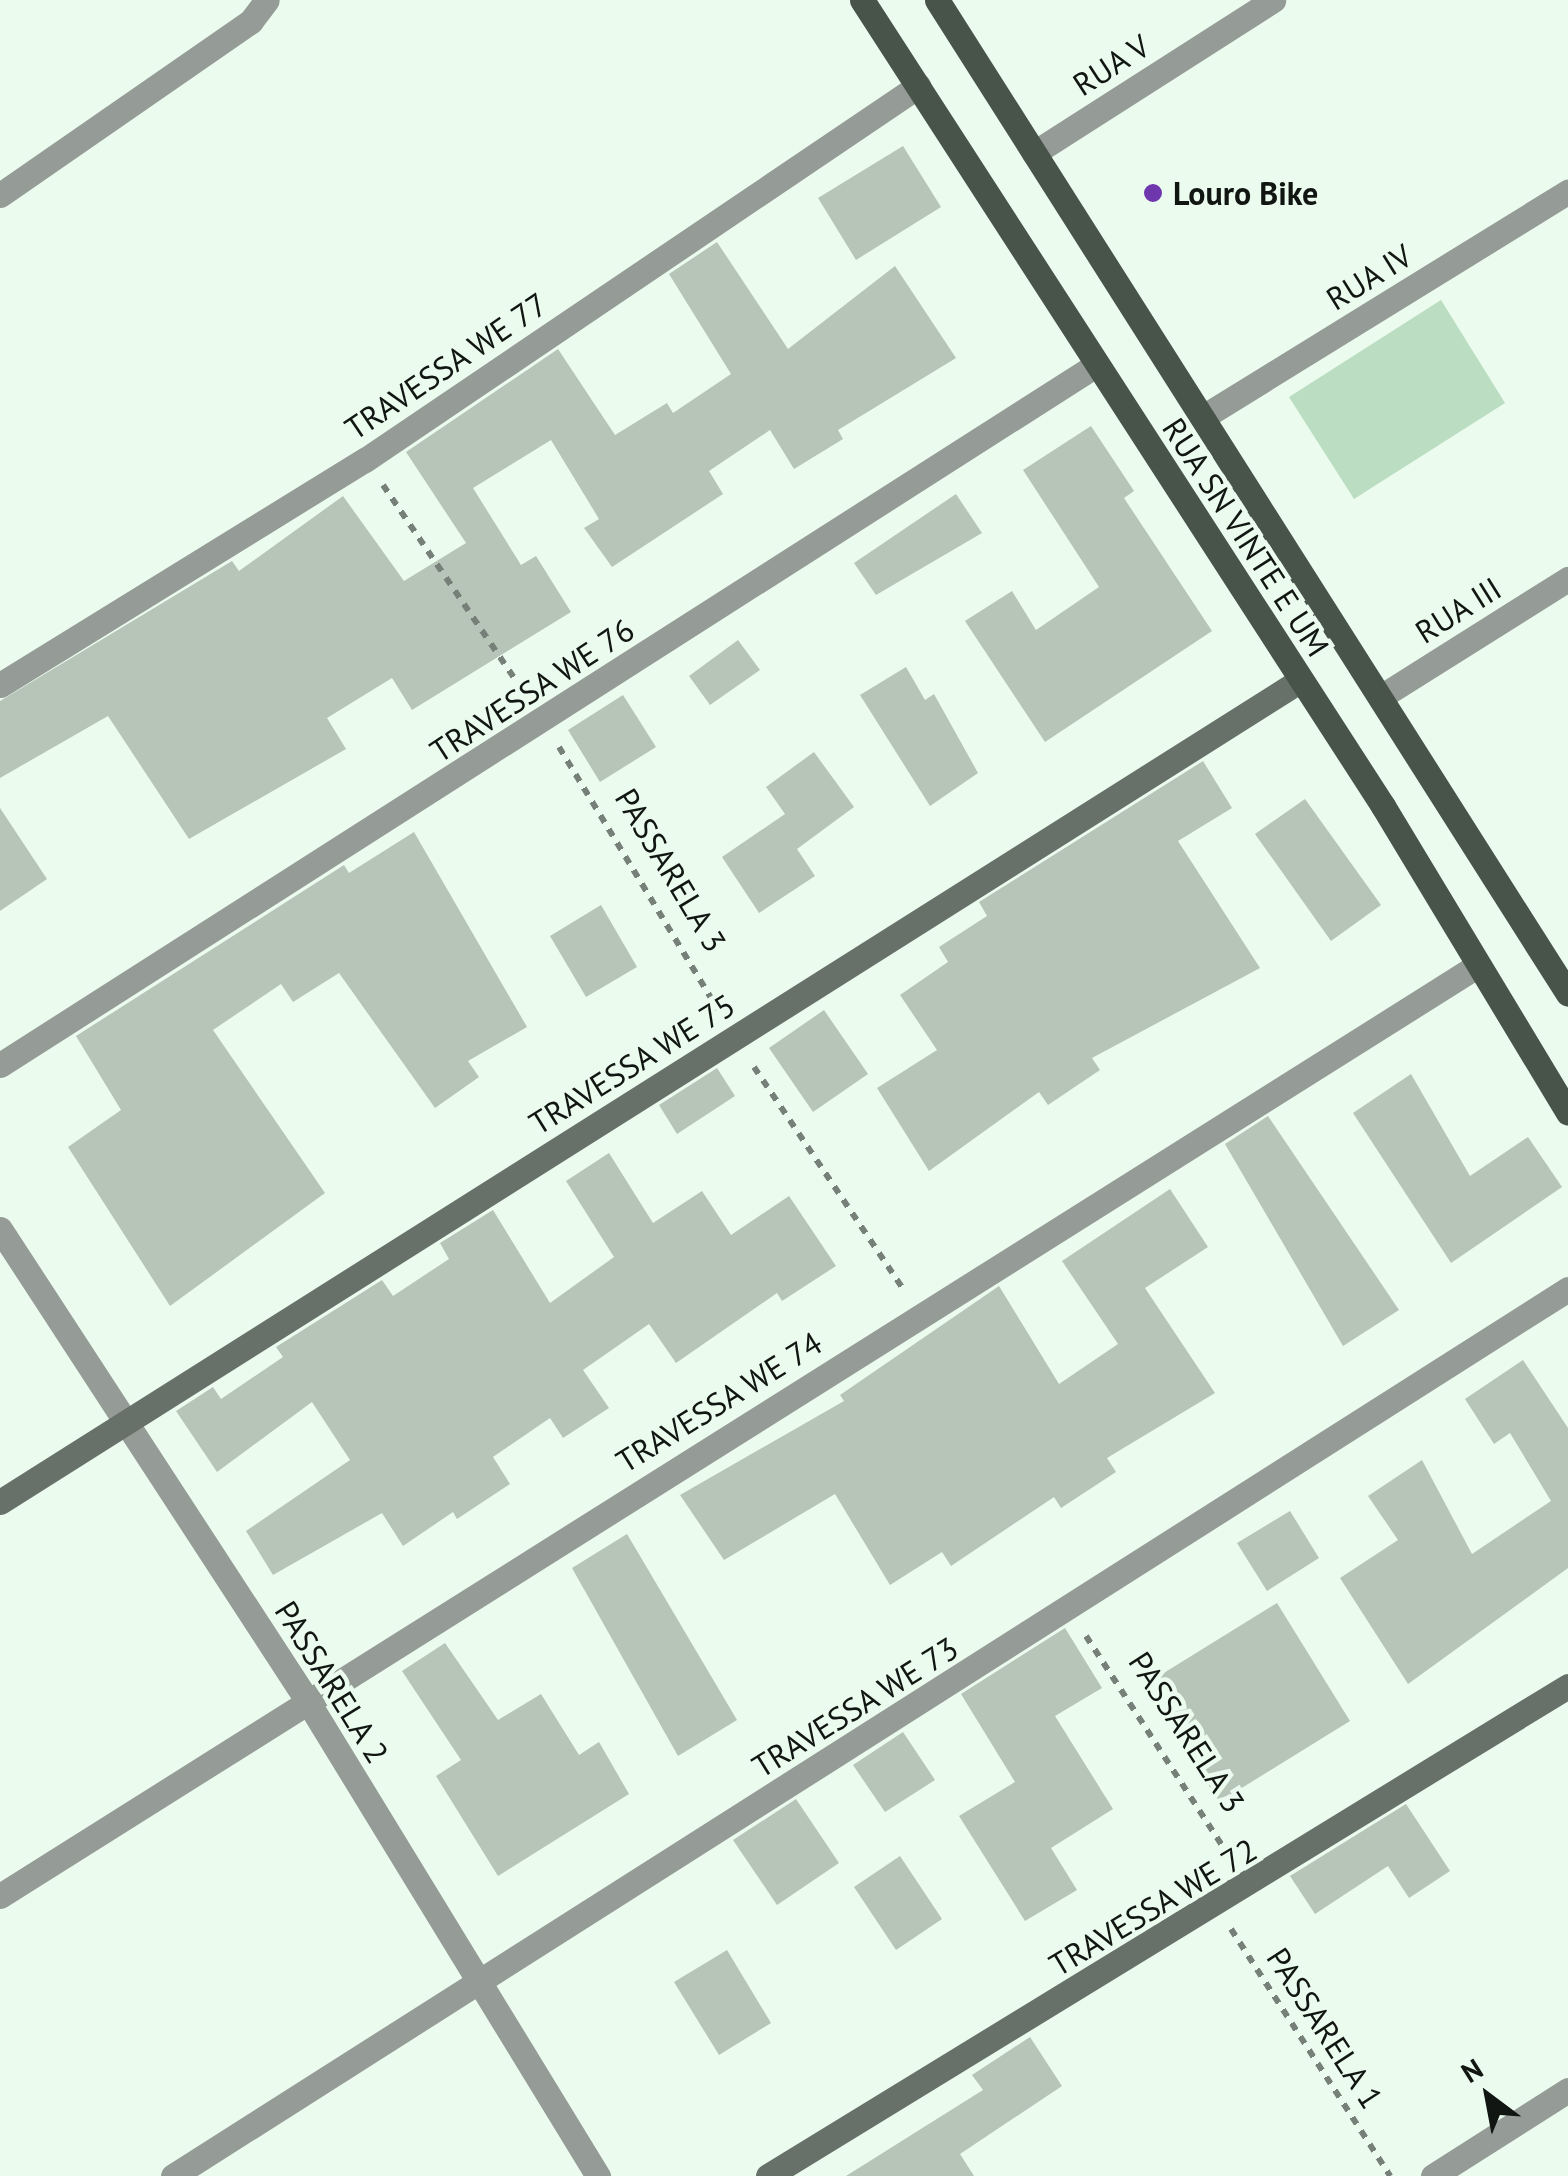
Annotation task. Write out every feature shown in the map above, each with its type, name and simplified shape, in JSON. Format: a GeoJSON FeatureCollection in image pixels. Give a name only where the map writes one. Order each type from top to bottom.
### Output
{"type":"FeatureCollection","features":[{"type":"Feature","properties":{"kind":"main road","name":"RUA SN VINTE E UM"},"geometry":{"type":"LineString","coordinates":[[862,0],[1299,681],[1568,1113]]}},
{"type":"Feature","properties":{"kind":"main road","name":"RUA SN VINTE E UM"},"geometry":{"type":"LineString","coordinates":[[937,0],[1382,696],[1560,964],[1568,994]]}},
{"type":"Feature","properties":{"kind":"street"},"geometry":{"type":"LineString","coordinates":[[0,196],[245,11],[267,0]]}},
{"type":"Feature","properties":{"kind":"street","name":"RUA V"},"geometry":{"type":"LineString","coordinates":[[1034,153],[1273,0]]}},
{"type":"Feature","properties":{"kind":"street","name":"TRAVESSA WE 77"},"geometry":{"type":"LineString","coordinates":[[0,685],[365,460],[918,86]]}},
{"type":"Feature","properties":{"kind":"street","name":"RUA IV"},"geometry":{"type":"LineString","coordinates":[[1203,417],[1568,192]]}},
{"type":"Feature","properties":{"kind":"street","name":"TRAVESSA WE 76"},"geometry":{"type":"LineString","coordinates":[[0,1064],[544,722],[1096,365]]}},
{"type":"Feature","properties":{"kind":"street","name":"RUA III"},"geometry":{"type":"LineString","coordinates":[[1382,696],[1568,579]]}},
{"type":"Feature","properties":{"kind":"street","name":"TRAVESSA WE 75"},"geometry":{"type":"LineString","coordinates":[[0,1502],[1299,681]]}},
{"type":"Feature","properties":{"kind":"street","name":"TRAVESSA WE 74"},"geometry":{"type":"LineString","coordinates":[[0,1896],[304,1697],[1474,967]]}},
{"type":"Feature","properties":{"kind":"street","name":"PASSARELA 2"},"geometry":{"type":"LineString","coordinates":[[0,1229],[304,1697],[598,2176]]}},
{"type":"Feature","properties":{"kind":"street","name":"TRAVESSA WE 73"},"geometry":{"type":"LineString","coordinates":[[173,2176],[478,1978],[1070,1612],[1568,1290]]}},
{"type":"Feature","properties":{"kind":"street","name":"TRAVESSA WE 72"},"geometry":{"type":"LineString","coordinates":[[768,2176],[1217,1907],[1568,1686]]}},
{"type":"Feature","properties":{"kind":"street"},"geometry":{"type":"LineString","coordinates":[[1433,2176],[1568,2090]]}},
{"type":"Feature","properties":{"kind":"path","name":"PASSARELA 3"},"geometry":{"type":"LineString","coordinates":[[365,460],[544,722],[735,1038],[921,1314]]}},
{"type":"Feature","properties":{"kind":"path","name":"PASSARELA 3"},"geometry":{"type":"LineString","coordinates":[[1070,1612],[1249,1886]]}},
{"type":"Feature","properties":{"kind":"path","name":"PASSARELA 1"},"geometry":{"type":"LineString","coordinates":[[1217,1907],[1390,2176]]}},
{"type":"Feature","properties":{"kind":"green space"},"geometry":{"type":"Polygon","coordinates":[[[1441,300],[1505,403],[1354,499],[1289,397],[1441,300]]]}},
{"type":"Feature","properties":{"kind":"building"},"geometry":{"type":"Polygon","coordinates":[[[903,146],[941,207],[856,260],[818,198],[903,146]]]}},
{"type":"Feature","properties":{"kind":"building"},"geometry":{"type":"Polygon","coordinates":[[[717,242],[788,349],[895,266],[956,358],[838,430],[843,439],[794,469],[770,430],[709,471],[723,494],[612,567],[584,528],[599,519],[551,440],[473,488],[521,565],[536,556],[571,612],[412,710],[392,678],[327,718],[346,749],[189,839],[108,716],[0,778],[0,701],[232,561],[239,571],[343,496],[404,581],[466,543],[406,452],[558,349],[615,435],[667,403],[673,413],[731,374],[669,274],[717,242]]]}},
{"type":"Feature","properties":{"kind":"building"},"geometry":{"type":"Polygon","coordinates":[[[1091,426],[1134,491],[1124,498],[1212,631],[1045,742],[965,621],[1012,591],[1036,630],[1099,587],[1023,470],[1091,426]]]}},
{"type":"Feature","properties":{"kind":"building"},"geometry":{"type":"Polygon","coordinates":[[[956,494],[982,533],[876,595],[854,563],[956,494]]]}},
{"type":"Feature","properties":{"kind":"building"},"geometry":{"type":"Polygon","coordinates":[[[738,640],[760,670],[710,705],[689,676],[738,640]]]}},
{"type":"Feature","properties":{"kind":"building"},"geometry":{"type":"Polygon","coordinates":[[[906,667],[925,700],[934,694],[978,773],[930,806],[860,695],[906,667]]]}},
{"type":"Feature","properties":{"kind":"building"},"geometry":{"type":"Polygon","coordinates":[[[623,695],[656,747],[600,782],[568,730],[623,695]]]}},
{"type":"Feature","properties":{"kind":"building"},"geometry":{"type":"Polygon","coordinates":[[[814,752],[854,807],[797,849],[815,876],[759,913],[722,857],[785,814],[766,787],[814,752]]]}},
{"type":"Feature","properties":{"kind":"building"},"geometry":{"type":"Polygon","coordinates":[[[1203,761],[1232,808],[1178,841],[1260,968],[1092,1058],[1100,1070],[1048,1105],[1039,1092],[929,1171],[877,1088],[937,1050],[900,995],[948,962],[939,947],[987,916],[979,902],[1203,761]]]}},
{"type":"Feature","properties":{"kind":"building"},"geometry":{"type":"Polygon","coordinates":[[[1305,799],[1381,905],[1331,941],[1255,834],[1305,799]]]}},
{"type":"Feature","properties":{"kind":"building"},"geometry":{"type":"Polygon","coordinates":[[[0,808],[47,879],[0,911],[0,808]]]}},
{"type":"Feature","properties":{"kind":"building"},"geometry":{"type":"Polygon","coordinates":[[[414,832],[527,1027],[468,1061],[479,1077],[435,1108],[339,973],[293,1002],[281,984],[213,1030],[325,1193],[170,1306],[68,1147],[121,1110],[76,1036],[344,865],[349,873],[414,832]]]}},
{"type":"Feature","properties":{"kind":"building"},"geometry":{"type":"Polygon","coordinates":[[[601,905],[637,967],[586,997],[550,936],[601,905]]]}},
{"type":"Feature","properties":{"kind":"building"},"geometry":{"type":"Polygon","coordinates":[[[824,1010],[868,1074],[813,1112],[769,1048],[824,1010]]]}},
{"type":"Feature","properties":{"kind":"building"},"geometry":{"type":"Polygon","coordinates":[[[717,1068],[735,1096],[677,1134],[659,1105],[717,1068]]]}},
{"type":"Feature","properties":{"kind":"building"},"geometry":{"type":"Polygon","coordinates":[[[1411,1074],[1470,1176],[1528,1137],[1562,1187],[1451,1263],[1353,1113],[1411,1074]]]}},
{"type":"Feature","properties":{"kind":"building"},"geometry":{"type":"Polygon","coordinates":[[[1268,1116],[1399,1310],[1343,1346],[1225,1144],[1268,1116]]]}},
{"type":"Feature","properties":{"kind":"building"},"geometry":{"type":"Polygon","coordinates":[[[609,1153],[653,1223],[702,1191],[731,1235],[789,1196],[836,1266],[782,1301],[777,1293],[676,1363],[649,1324],[583,1370],[609,1408],[563,1438],[550,1418],[493,1457],[510,1484],[457,1519],[453,1512],[403,1546],[382,1513],[273,1575],[246,1531],[350,1460],[312,1402],[217,1472],[176,1411],[213,1387],[221,1399],[283,1357],[276,1347],[382,1280],[393,1296],[449,1259],[440,1243],[493,1210],[550,1303],[614,1257],[566,1181],[609,1153]]]}},
{"type":"Feature","properties":{"kind":"building"},"geometry":{"type":"Polygon","coordinates":[[[1170,1189],[1208,1247],[1145,1288],[1215,1393],[1107,1458],[1116,1472],[1061,1508],[1054,1497],[951,1566],[942,1552],[890,1585],[835,1494],[724,1560],[680,1495],[844,1401],[840,1395],[999,1286],[1059,1384],[1118,1344],[1062,1261],[1170,1189]]]}},
{"type":"Feature","properties":{"kind":"building"},"geometry":{"type":"Polygon","coordinates":[[[1523,1360],[1568,1428],[1568,1568],[1408,1684],[1340,1578],[1398,1540],[1368,1496],[1422,1460],[1472,1554],[1551,1501],[1510,1433],[1494,1444],[1465,1399],[1523,1360]]]}},
{"type":"Feature","properties":{"kind":"building"},"geometry":{"type":"Polygon","coordinates":[[[1290,1511],[1319,1558],[1267,1591],[1237,1543],[1290,1511]]]}},
{"type":"Feature","properties":{"kind":"building"},"geometry":{"type":"Polygon","coordinates":[[[627,1534],[737,1720],[678,1756],[572,1568],[627,1534]]]}},
{"type":"Feature","properties":{"kind":"building"},"geometry":{"type":"Polygon","coordinates":[[[1277,1603],[1350,1721],[1219,1802],[1146,1684],[1277,1603]]]}},
{"type":"Feature","properties":{"kind":"building"},"geometry":{"type":"Polygon","coordinates":[[[1065,1628],[1102,1688],[1055,1716],[1113,1809],[1051,1848],[1077,1890],[1025,1921],[959,1816],[1015,1782],[961,1694],[1065,1628]]]}},
{"type":"Feature","properties":{"kind":"building"},"geometry":{"type":"Polygon","coordinates":[[[445,1643],[498,1720],[541,1694],[579,1755],[599,1742],[629,1794],[498,1876],[436,1776],[461,1760],[402,1671],[445,1643]]]}},
{"type":"Feature","properties":{"kind":"building"},"geometry":{"type":"Polygon","coordinates":[[[903,1732],[935,1780],[885,1812],[853,1765],[903,1732]]]}},
{"type":"Feature","properties":{"kind":"building"},"geometry":{"type":"Polygon","coordinates":[[[796,1799],[839,1863],[777,1905],[733,1840],[796,1799]]]}},
{"type":"Feature","properties":{"kind":"building"},"geometry":{"type":"Polygon","coordinates":[[[1406,1804],[1450,1871],[1409,1898],[1388,1866],[1315,1914],[1290,1876],[1406,1804]]]}},
{"type":"Feature","properties":{"kind":"building"},"geometry":{"type":"Polygon","coordinates":[[[900,1856],[942,1919],[896,1950],[854,1887],[900,1856]]]}},
{"type":"Feature","properties":{"kind":"building"},"geometry":{"type":"Polygon","coordinates":[[[727,1950],[771,2023],[719,2055],[674,1982],[727,1950]]]}},
{"type":"Feature","properties":{"kind":"building"},"geometry":{"type":"Polygon","coordinates":[[[1030,2037],[1062,2086],[960,2154],[974,2176],[846,2176],[983,2090],[972,2075],[1030,2037]]]}},
{"type":"Feature","properties":{"kind":"place","name":"Louro Bike"},"geometry":{"type":"Point","coordinates":[1153,193]}}]}
